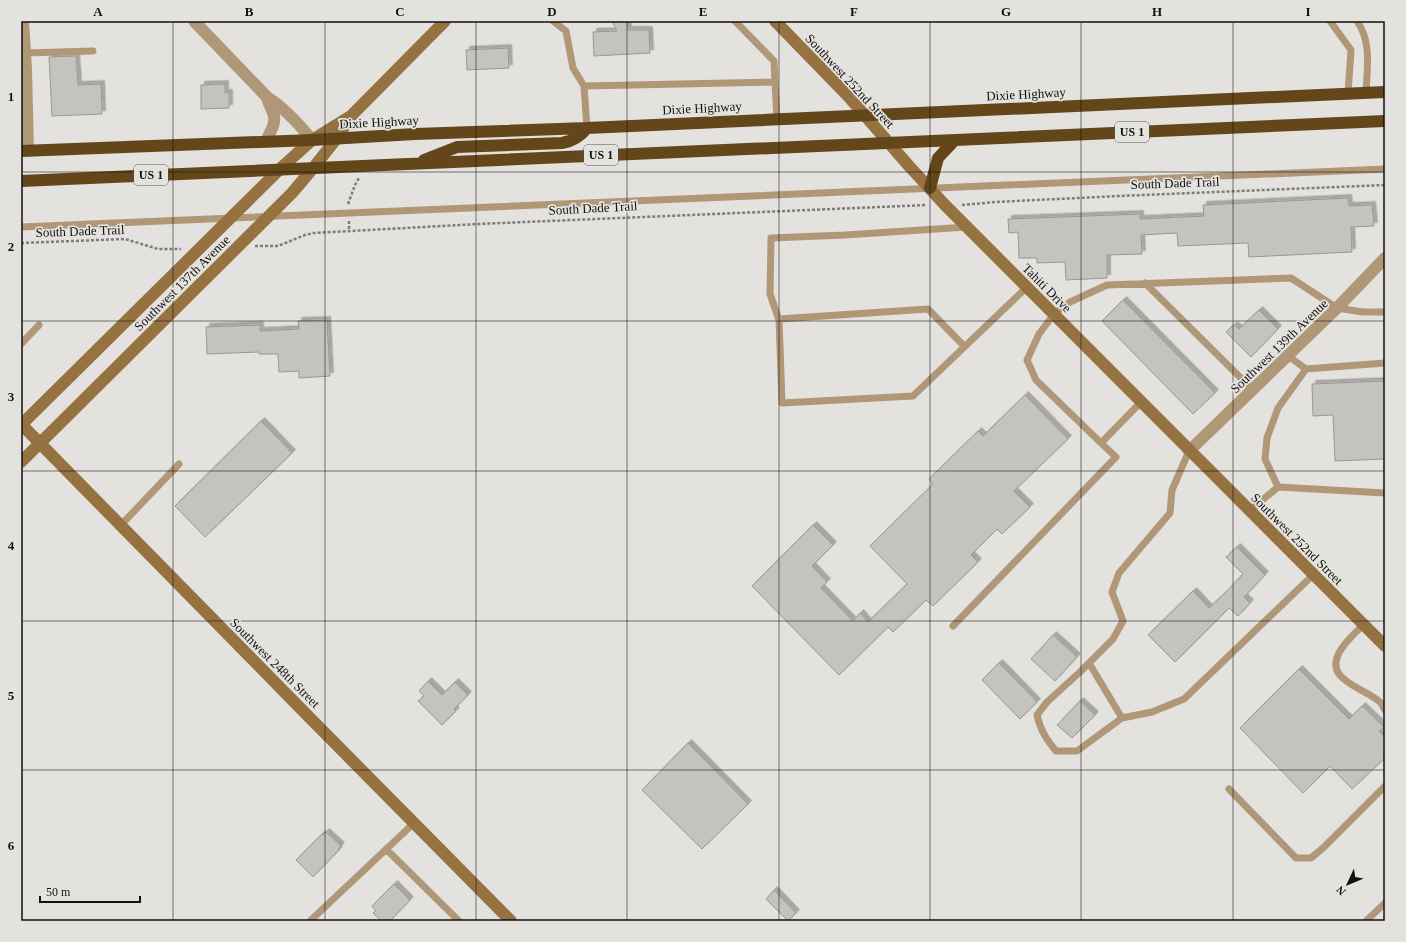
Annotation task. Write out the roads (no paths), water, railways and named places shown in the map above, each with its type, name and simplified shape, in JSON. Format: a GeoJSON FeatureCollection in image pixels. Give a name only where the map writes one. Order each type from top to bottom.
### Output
{"type":"FeatureCollection","features":[{"type":"Feature","properties":{"kind":"highway","name":"Dixie Highway"},"geometry":{"type":"LineString","coordinates":[[24,151],[312,140],[1385,92]]}},
{"type":"Feature","properties":{"kind":"highway","name":"US 1"},"geometry":{"type":"LineString","coordinates":[[21,181],[281,168],[413,164],[1385,121]]}},
{"type":"Feature","properties":{"kind":"highway"},"geometry":{"type":"LineString","coordinates":[[413,164],[457,147],[562,143],[574,140],[583,134],[587,128]]}},
{"type":"Feature","properties":{"kind":"highway"},"geometry":{"type":"LineString","coordinates":[[930,188],[938,158],[955,140]]}},
{"type":"Feature","properties":{"kind":"street"},"geometry":{"type":"LineString","coordinates":[[23,21],[25,53],[24,151]]}},
{"type":"Feature","properties":{"kind":"street"},"geometry":{"type":"LineString","coordinates":[[194,21],[267,97],[278,103],[312,140]]}},
{"type":"Feature","properties":{"kind":"street","name":"Southwest 137th Avenue"},"geometry":{"type":"LineString","coordinates":[[21,462],[292,193],[314,167],[352,114],[445,21]]}},
{"type":"Feature","properties":{"kind":"street","name":"Southwest 252nd Street"},"geometry":{"type":"LineString","coordinates":[[775,21],[865,115],[888,142]]}},
{"type":"Feature","properties":{"kind":"street"},"geometry":{"type":"LineString","coordinates":[[266,141],[274,121],[274,114],[268,104],[267,97]]}},
{"type":"Feature","properties":{"kind":"street","name":"Southwest 137th Avenue"},"geometry":{"type":"LineString","coordinates":[[21,424],[281,168],[312,140],[352,114]]}},
{"type":"Feature","properties":{"kind":"street","name":"Tahiti Drive"},"geometry":{"type":"LineString","coordinates":[[888,142],[908,166],[1189,451]]}},
{"type":"Feature","properties":{"kind":"street","name":"Southwest 139th Avenue"},"geometry":{"type":"LineString","coordinates":[[1189,451],[1337,308],[1385,258]]}},
{"type":"Feature","properties":{"kind":"street","name":"Southwest 248th Street"},"geometry":{"type":"LineString","coordinates":[[21,424],[508,920]]}},
{"type":"Feature","properties":{"kind":"street","name":"Southwest 252nd Street"},"geometry":{"type":"LineString","coordinates":[[1189,451],[1385,646]]}},
{"type":"Feature","properties":{"kind":"lane"},"geometry":{"type":"LineString","coordinates":[[553,21],[566,31],[573,68],[584,86],[587,128]]}},
{"type":"Feature","properties":{"kind":"lane"},"geometry":{"type":"LineString","coordinates":[[735,21],[774,61],[777,119]]}},
{"type":"Feature","properties":{"kind":"lane"},"geometry":{"type":"LineString","coordinates":[[1330,21],[1351,50],[1348,94]]}},
{"type":"Feature","properties":{"kind":"lane"},"geometry":{"type":"LineString","coordinates":[[1357,21],[1362,28],[1368,50],[1366,93]]}},
{"type":"Feature","properties":{"kind":"lane"},"geometry":{"type":"LineString","coordinates":[[25,53],[93,50]]}},
{"type":"Feature","properties":{"kind":"lane"},"geometry":{"type":"LineString","coordinates":[[584,86],[775,82]]}},
{"type":"Feature","properties":{"kind":"lane"},"geometry":{"type":"LineString","coordinates":[[21,227],[1385,169]]}},
{"type":"Feature","properties":{"kind":"lane"},"geometry":{"type":"LineString","coordinates":[[968,227],[771,238],[770,294],[779,320],[782,403],[913,396],[1027,287]]}},
{"type":"Feature","properties":{"kind":"lane"},"geometry":{"type":"LineString","coordinates":[[953,626],[1116,457],[1036,380],[1027,360],[1039,334],[1054,314],[1070,302],[1107,285],[1291,278],[1337,308],[1363,312],[1385,312]]}},
{"type":"Feature","properties":{"kind":"lane"},"geometry":{"type":"LineString","coordinates":[[1145,283],[1253,390]]}},
{"type":"Feature","properties":{"kind":"lane"},"geometry":{"type":"LineString","coordinates":[[779,320],[928,309],[964,346]]}},
{"type":"Feature","properties":{"kind":"lane"},"geometry":{"type":"LineString","coordinates":[[21,344],[39,325]]}},
{"type":"Feature","properties":{"kind":"lane"},"geometry":{"type":"LineString","coordinates":[[1288,356],[1306,369],[1385,363]]}},
{"type":"Feature","properties":{"kind":"lane"},"geometry":{"type":"LineString","coordinates":[[1278,487],[1265,459],[1267,438],[1278,408],[1306,369]]}},
{"type":"Feature","properties":{"kind":"lane"},"geometry":{"type":"LineString","coordinates":[[1101,443],[1141,402]]}},
{"type":"Feature","properties":{"kind":"lane"},"geometry":{"type":"LineString","coordinates":[[1189,451],[1172,490],[1170,513],[1119,573],[1112,592],[1123,621],[1113,639],[1047,702],[1037,715],[1039,725],[1056,752],[1077,751],[1122,718],[1152,712],[1184,699],[1313,575]]}},
{"type":"Feature","properties":{"kind":"lane"},"geometry":{"type":"LineString","coordinates":[[120,526],[179,464]]}},
{"type":"Feature","properties":{"kind":"lane"},"geometry":{"type":"LineString","coordinates":[[1249,510],[1278,487],[1385,493]]}},
{"type":"Feature","properties":{"kind":"lane"},"geometry":{"type":"LineString","coordinates":[[1363,624],[1342,647],[1335,660],[1336,669],[1348,683],[1380,702],[1385,710]]}},
{"type":"Feature","properties":{"kind":"lane"},"geometry":{"type":"LineString","coordinates":[[1089,662],[1122,718]]}},
{"type":"Feature","properties":{"kind":"lane"},"geometry":{"type":"LineString","coordinates":[[1229,789],[1296,858],[1311,858],[1323,848],[1385,786]]}},
{"type":"Feature","properties":{"kind":"lane"},"geometry":{"type":"LineString","coordinates":[[310,921],[414,823]]}},
{"type":"Feature","properties":{"kind":"lane"},"geometry":{"type":"LineString","coordinates":[[386,850],[459,921]]}},
{"type":"Feature","properties":{"kind":"lane"},"geometry":{"type":"LineString","coordinates":[[1366,921],[1385,903]]}}]}
